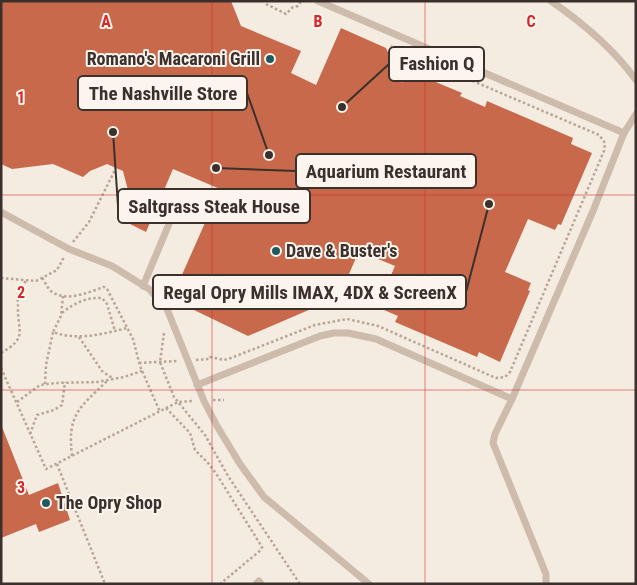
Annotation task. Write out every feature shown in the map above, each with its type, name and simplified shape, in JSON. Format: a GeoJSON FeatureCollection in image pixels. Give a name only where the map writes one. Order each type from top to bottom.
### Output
{"type":"FeatureCollection","features":[{"type":"Feature","properties":{"kind":"lane"},"geometry":{"type":"LineString","coordinates":[[318,1],[624,134]]}},
{"type":"Feature","properties":{"kind":"lane"},"geometry":{"type":"LineString","coordinates":[[551,1],[585,25],[625,65],[636,80]]}},
{"type":"Feature","properties":{"kind":"lane"},"geometry":{"type":"LineString","coordinates":[[546,584],[546,574],[493,443],[495,434],[593,211],[624,134],[636,114]]}},
{"type":"Feature","properties":{"kind":"lane"},"geometry":{"type":"LineString","coordinates":[[143,286],[179,200]]}},
{"type":"Feature","properties":{"kind":"lane"},"geometry":{"type":"LineString","coordinates":[[1,212],[69,249],[112,266],[143,286],[167,309],[204,400],[240,464],[264,497],[368,584]]}},
{"type":"Feature","properties":{"kind":"lane"},"geometry":{"type":"LineString","coordinates":[[197,385],[320,336],[348,333],[376,340],[512,399]]}},
{"type":"Feature","properties":{"kind":"lane"},"geometry":{"type":"LineString","coordinates":[[256,584],[259,581],[261,584]]}},
{"type":"Feature","properties":{"kind":"path"},"geometry":{"type":"LineString","coordinates":[[266,4],[286,14],[293,7],[298,6],[301,1]]}},
{"type":"Feature","properties":{"kind":"path"},"geometry":{"type":"LineString","coordinates":[[139,363],[209,359],[210,357],[224,360],[315,325],[346,319],[378,326],[496,378],[505,377],[510,372],[604,151],[604,143],[599,135],[391,46]]}},
{"type":"Feature","properties":{"kind":"path"},"geometry":{"type":"LineString","coordinates":[[42,278],[51,291],[63,295],[80,295],[104,287],[107,289],[132,339],[142,371],[160,412]]}},
{"type":"Feature","properties":{"kind":"path"},"geometry":{"type":"LineString","coordinates":[[1,353],[11,348],[19,340],[18,294],[26,280]]}},
{"type":"Feature","properties":{"kind":"path"},"geometry":{"type":"LineString","coordinates":[[45,384],[46,365],[53,332],[61,314],[63,295]]}},
{"type":"Feature","properties":{"kind":"path"},"geometry":{"type":"LineString","coordinates":[[61,314],[86,299],[105,299],[115,331]]}},
{"type":"Feature","properties":{"kind":"path"},"geometry":{"type":"LineString","coordinates":[[108,308],[115,305]]}},
{"type":"Feature","properties":{"kind":"path"},"geometry":{"type":"LineString","coordinates":[[53,332],[60,335],[79,336],[127,328]]}},
{"type":"Feature","properties":{"kind":"path"},"geometry":{"type":"LineString","coordinates":[[164,333],[160,362],[174,397],[205,435],[228,476],[300,584]]}},
{"type":"Feature","properties":{"kind":"path"},"geometry":{"type":"LineString","coordinates":[[79,336],[102,371],[114,379]]}},
{"type":"Feature","properties":{"kind":"path"},"geometry":{"type":"LineString","coordinates":[[1,368],[46,469],[178,402],[224,400]]}},
{"type":"Feature","properties":{"kind":"path"},"geometry":{"type":"LineString","coordinates":[[16,402],[40,385],[64,382],[97,382],[142,371]]}},
{"type":"Feature","properties":{"kind":"path"},"geometry":{"type":"LineString","coordinates":[[72,456],[70,444],[71,423],[84,403],[108,380]]}},
{"type":"Feature","properties":{"kind":"path"},"geometry":{"type":"LineString","coordinates":[[30,434],[37,415],[54,410],[62,405],[64,382]]}},
{"type":"Feature","properties":{"kind":"path"},"geometry":{"type":"LineString","coordinates":[[166,408],[190,433],[195,450],[217,475],[262,547],[261,550],[220,584]]}},
{"type":"Feature","properties":{"kind":"path"},"geometry":{"type":"LineString","coordinates":[[57,464],[105,584]]}},
{"type":"Feature","properties":{"kind":"building"},"geometry":{"type":"Polygon","coordinates":[[[1,1],[231,1],[241,26],[301,51],[291,73],[316,85],[341,28],[386,48],[402,83],[407,70],[462,93],[460,96],[485,107],[487,101],[573,138],[571,144],[592,153],[561,225],[558,224],[555,230],[528,219],[505,272],[531,283],[528,290],[530,291],[500,362],[479,352],[477,357],[395,322],[398,316],[377,307],[395,266],[359,251],[339,297],[248,336],[194,310],[181,277],[220,189],[173,169],[146,232],[124,221],[129,194],[123,171],[107,164],[90,171],[83,177],[53,164],[12,169],[1,164],[1,1]]]}},
{"type":"Feature","properties":{"kind":"building"},"geometry":{"type":"Polygon","coordinates":[[[2,427],[29,495],[58,483],[70,520],[39,532],[36,524],[1,538],[2,427]]]}},
{"type":"Feature","properties":{"kind":"place","name":"Romano's Macaroni Grill"},"geometry":{"type":"Point","coordinates":[270,59]}},
{"type":"Feature","properties":{"kind":"place","name":"Fashion Q"},"geometry":{"type":"Point","coordinates":[342,107]}},
{"type":"Feature","properties":{"kind":"place","name":"Saltgrass Steak House"},"geometry":{"type":"Point","coordinates":[113,132]}},
{"type":"Feature","properties":{"kind":"place","name":"The Nashville Store"},"geometry":{"type":"Point","coordinates":[269,155]}},
{"type":"Feature","properties":{"kind":"place","name":"Aquarium Restaurant"},"geometry":{"type":"Point","coordinates":[216,168]}},
{"type":"Feature","properties":{"kind":"place","name":"Regal Opry Mills IMAX, 4DX & ScreenX"},"geometry":{"type":"Point","coordinates":[489,204]}},
{"type":"Feature","properties":{"kind":"place","name":"Dave & Buster's"},"geometry":{"type":"Point","coordinates":[276,251]}},
{"type":"Feature","properties":{"kind":"place","name":"The Opry Shop"},"geometry":{"type":"Point","coordinates":[46,503]}}]}
